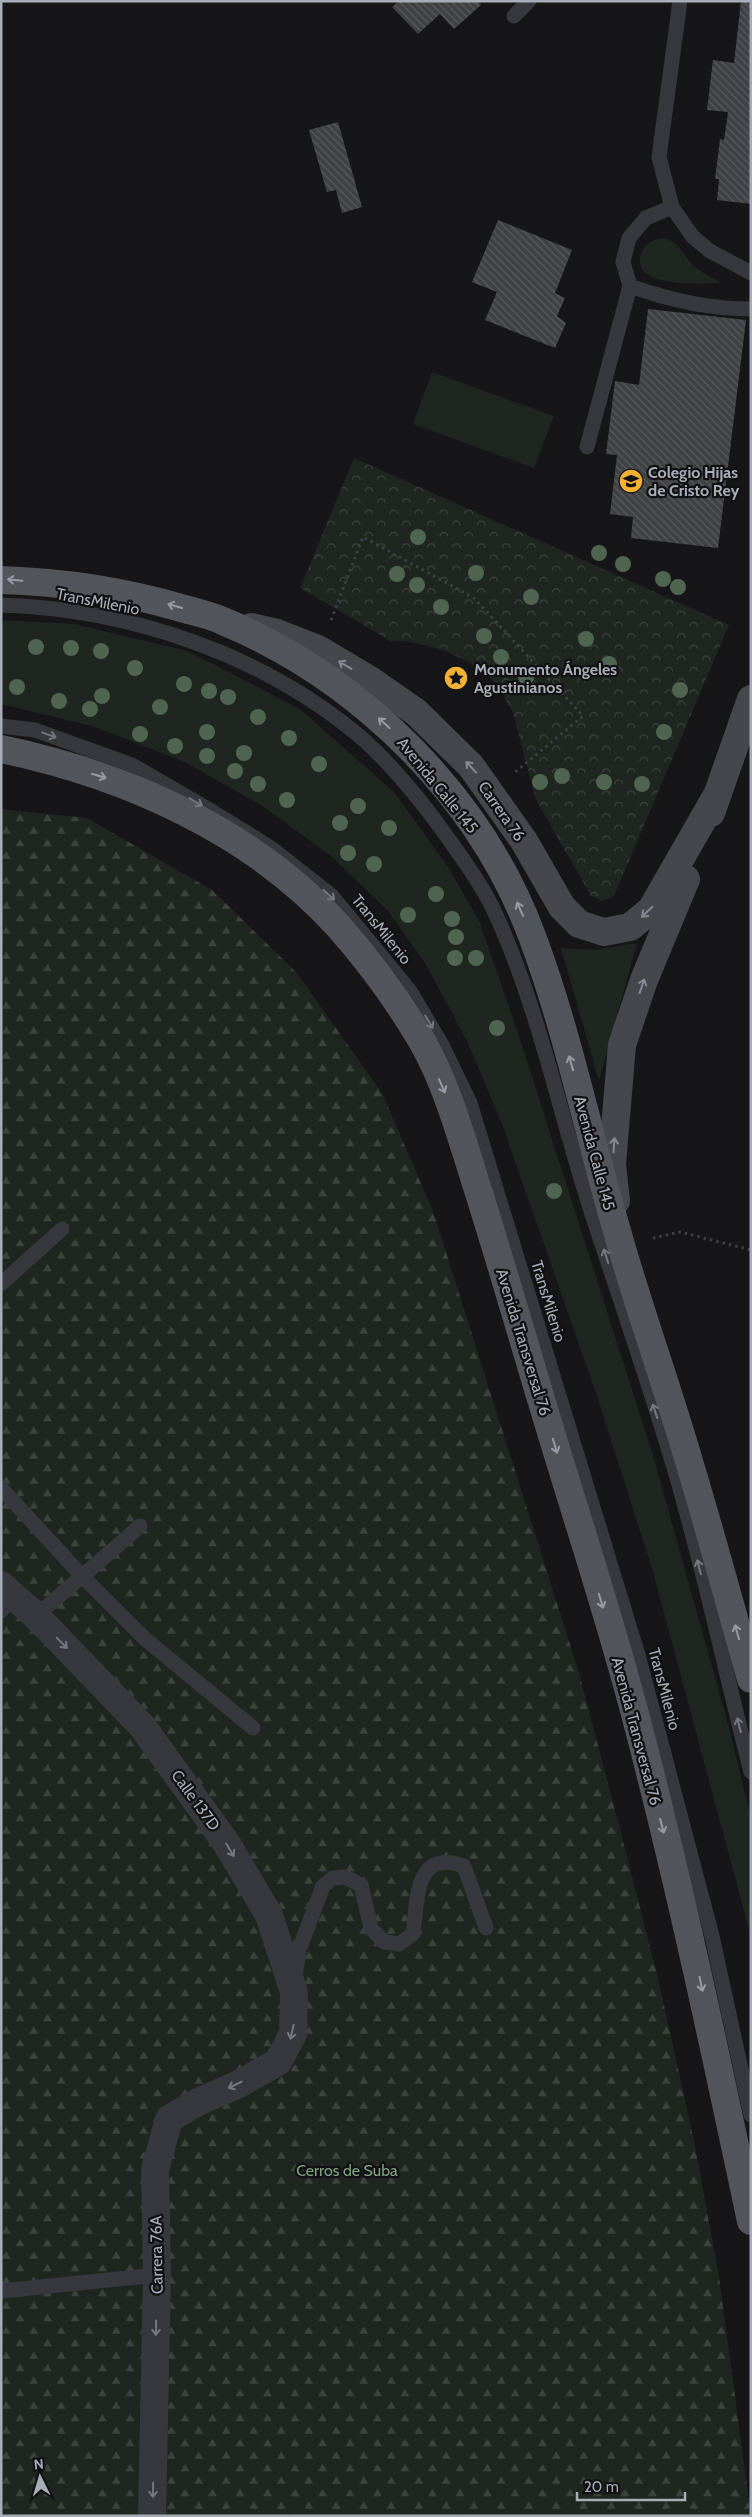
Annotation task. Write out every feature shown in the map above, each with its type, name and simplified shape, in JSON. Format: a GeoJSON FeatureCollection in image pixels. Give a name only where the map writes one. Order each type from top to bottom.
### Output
{"type":"FeatureCollection","features":[{"type":"Feature","properties":{"kind":"main road","name":"Avenida Calle 145"},"geometry":{"type":"LineString","coordinates":[[1,580],[90,587],[158,601],[222,620],[315,669],[365,706],[404,741],[455,801],[483,842],[509,884],[532,935],[556,1010],[621,1246]]}},
{"type":"Feature","properties":{"kind":"main road","name":"Carrera 76"},"geometry":{"type":"LineString","coordinates":[[222,620],[277,634],[318,649],[370,680],[416,712],[471,766],[524,841],[562,907],[579,924],[604,932],[630,927],[651,910],[718,796]]}},
{"type":"Feature","properties":{"kind":"main road","name":"Carrera 76"},"geometry":{"type":"LineString","coordinates":[[621,1246],[612,1164],[622,1045],[644,980],[683,888],[718,796],[751,699]]}},
{"type":"Feature","properties":{"kind":"main road","name":"Avenida Transversal 76"},"geometry":{"type":"LineString","coordinates":[[1,749],[36,756],[125,784],[194,818],[244,847],[303,892],[340,928],[381,981],[423,1043],[452,1109],[496,1248],[634,1711],[697,1967],[751,2221]]}},
{"type":"Feature","properties":{"kind":"main road"},"geometry":{"type":"LineString","coordinates":[[621,1246],[691,1467],[751,1679]]}},
{"type":"Feature","properties":{"kind":"street","name":"Calle 137D"},"geometry":{"type":"LineString","coordinates":[[5,1597],[36,1616],[142,1726],[225,1841],[269,1915],[294,1992],[293,2034],[278,2062]]}},
{"type":"Feature","properties":{"kind":"street","name":"Carrera 76A"},"geometry":{"type":"LineString","coordinates":[[152,2516],[157,2275],[155,2170],[169,2119],[198,2102],[238,2084],[278,2062]]}},
{"type":"Feature","properties":{"kind":"lane"},"geometry":{"type":"LineString","coordinates":[[514,16],[529,1]]}},
{"type":"Feature","properties":{"kind":"lane"},"geometry":{"type":"LineString","coordinates":[[680,1],[659,157],[672,207],[693,237],[704,246],[751,273]]}},
{"type":"Feature","properties":{"kind":"lane"},"geometry":{"type":"LineString","coordinates":[[587,448],[630,286],[623,262],[629,238],[646,218],[672,207]]}},
{"type":"Feature","properties":{"kind":"lane"},"geometry":{"type":"LineString","coordinates":[[630,286],[661,298],[695,305],[751,309]]}},
{"type":"Feature","properties":{"kind":"lane","name":"TransMilenio"},"geometry":{"type":"LineString","coordinates":[[1,605],[23,606],[114,618],[220,652],[294,688],[364,741],[420,798],[463,858],[496,912],[530,1004],[582,1182],[677,1477],[751,1772]]}},
{"type":"Feature","properties":{"kind":"lane","name":"TransMilenio"},"geometry":{"type":"LineString","coordinates":[[1,726],[35,730],[132,765],[271,848],[332,896],[410,991],[441,1043],[470,1103],[638,1655],[712,1936],[751,2115]]}},
{"type":"Feature","properties":{"kind":"lane"},"geometry":{"type":"LineString","coordinates":[[1,1284],[62,1229]]}},
{"type":"Feature","properties":{"kind":"lane"},"geometry":{"type":"LineString","coordinates":[[1,1488],[82,1576],[144,1638],[253,1728]]}},
{"type":"Feature","properties":{"kind":"lane"},"geometry":{"type":"LineString","coordinates":[[36,1616],[140,1526]]}},
{"type":"Feature","properties":{"kind":"lane"},"geometry":{"type":"LineString","coordinates":[[294,1992],[299,1950],[323,1886],[333,1878],[345,1877],[362,1885],[371,1928],[384,1942],[399,1944],[413,1934],[421,1880],[429,1867],[447,1860],[464,1866],[486,1928]]}},
{"type":"Feature","properties":{"kind":"lane"},"geometry":{"type":"LineString","coordinates":[[1,2290],[157,2275]]}},
{"type":"Feature","properties":{"kind":"path"},"geometry":{"type":"LineString","coordinates":[[329,624],[364,537],[474,598],[583,716],[508,778]]}},
{"type":"Feature","properties":{"kind":"path"},"geometry":{"type":"LineString","coordinates":[[653,1238],[680,1232],[751,1250]]}},
{"type":"Feature","properties":{"kind":"green space"},"geometry":{"type":"Polygon","coordinates":[[[664,238],[677,245],[692,264],[722,283],[669,282],[655,278],[645,272],[640,264],[642,251],[651,242],[664,238]]]}},
{"type":"Feature","properties":{"kind":"green space"},"geometry":{"type":"Polygon","coordinates":[[[432,372],[554,416],[534,468],[413,424],[432,372]]]}},
{"type":"Feature","properties":{"kind":"green space"},"geometry":{"type":"Polygon","coordinates":[[[354,458],[729,625],[614,896],[602,901],[591,896],[536,800],[513,713],[497,684],[469,662],[441,649],[405,641],[391,641],[300,588],[354,458]]]}},
{"type":"Feature","properties":{"kind":"green space"},"geometry":{"type":"Polygon","coordinates":[[[1,620],[74,624],[188,651],[300,709],[394,792],[449,868],[480,923],[520,1039],[652,1452],[728,1724],[751,1818],[751,1937],[653,1572],[597,1396],[502,1124],[467,1041],[425,963],[388,911],[332,857],[264,807],[185,762],[95,727],[1,704],[1,620]]]}},
{"type":"Feature","properties":{"kind":"green space","name":"Cerros de Suba"},"geometry":{"type":"Polygon","coordinates":[[[1,809],[87,818],[212,890],[296,972],[382,1093],[433,1211],[579,1673],[616,1814],[658,1978],[694,2141],[719,2277],[751,2516],[1,2516],[1,809]]]}},
{"type":"Feature","properties":{"kind":"green space"},"geometry":{"type":"Polygon","coordinates":[[[637,943],[599,1081],[561,948],[593,950],[637,943]]]}},
{"type":"Feature","properties":{"kind":"building"},"geometry":{"type":"Polygon","coordinates":[[[399,1],[478,1],[481,5],[454,29],[440,14],[418,34],[392,7],[399,1]]]}},
{"type":"Feature","properties":{"kind":"building"},"geometry":{"type":"Polygon","coordinates":[[[741,1],[751,1],[751,204],[717,200],[719,179],[715,179],[720,139],[724,140],[728,112],[707,110],[713,60],[734,63],[741,1]]]}},
{"type":"Feature","properties":{"kind":"building"},"geometry":{"type":"Polygon","coordinates":[[[338,122],[362,207],[342,213],[336,190],[327,192],[309,130],[338,122]]]}},
{"type":"Feature","properties":{"kind":"building"},"geometry":{"type":"Polygon","coordinates":[[[498,220],[572,250],[555,293],[565,298],[557,316],[566,323],[555,348],[485,320],[497,292],[472,282],[498,220]]]}},
{"type":"Feature","properties":{"kind":"building"},"geometry":{"type":"Polygon","coordinates":[[[648,309],[746,320],[718,548],[631,538],[633,517],[610,514],[617,455],[606,454],[615,381],[639,385],[648,309]]]}},
{"type":"Feature","properties":{"kind":"place","name":"Colegio Hijas de Cristo Rey"},"geometry":{"type":"Point","coordinates":[631,481]}},
{"type":"Feature","properties":{"kind":"place","name":"Monumento Ángeles Agustinianos"},"geometry":{"type":"Point","coordinates":[456,678]}}]}
